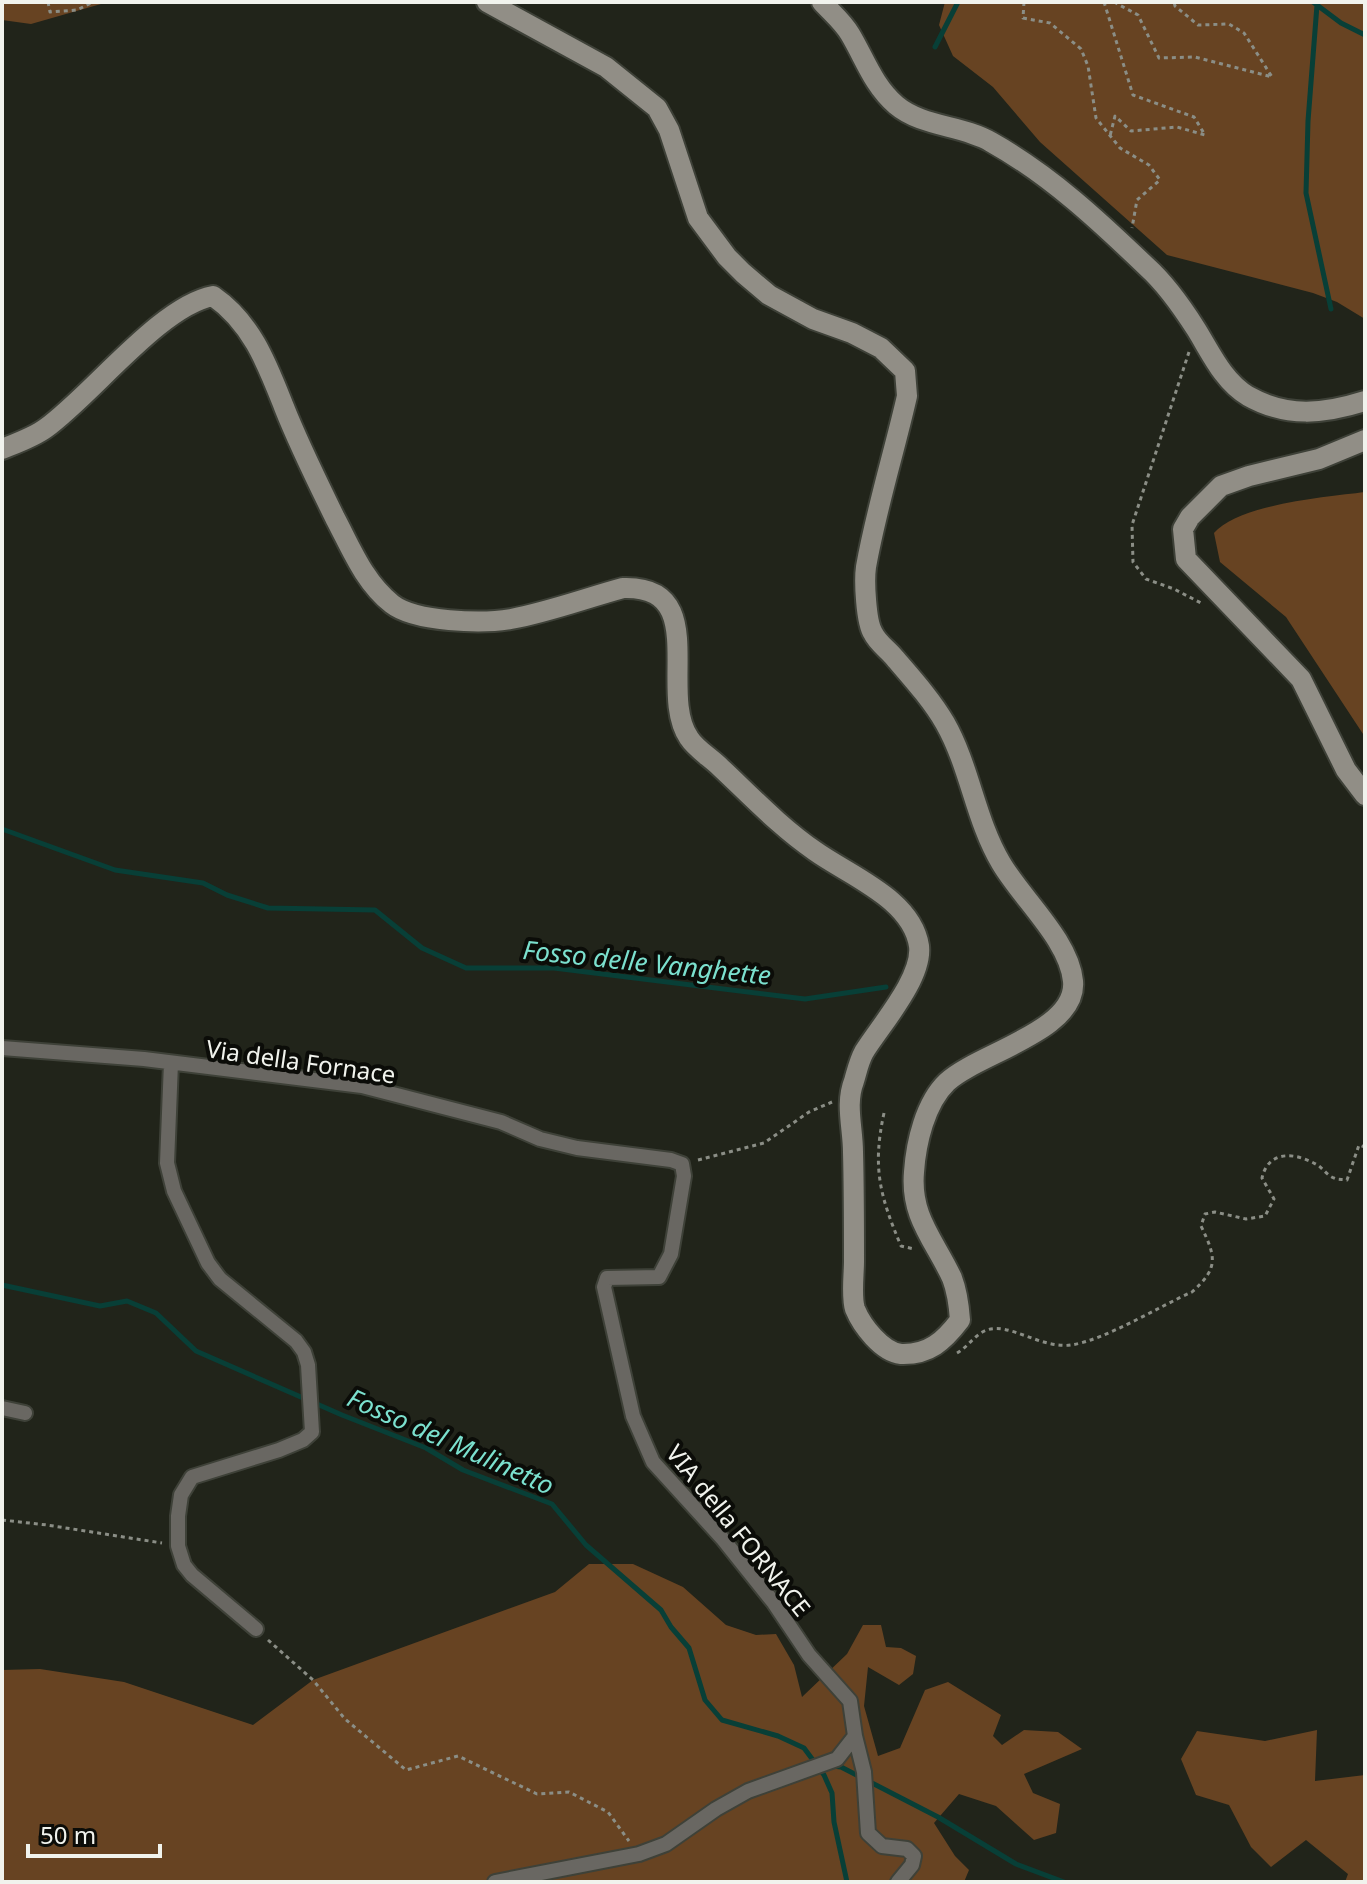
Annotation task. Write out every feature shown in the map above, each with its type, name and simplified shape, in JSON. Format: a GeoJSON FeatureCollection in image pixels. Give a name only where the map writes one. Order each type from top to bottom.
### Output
{"type":"FeatureCollection","features":[{"type":"Feature","properties":{"kind":"main road"},"geometry":{"type":"LineString","coordinates":[[2,449],[45,429],[167,319],[196,299],[213,296],[231,308],[250,331],[268,367],[299,446],[362,570],[394,605],[457,622],[510,619],[623,588],[640,587],[658,594],[673,612],[680,715],[689,738],[787,830],[871,887],[899,909],[914,928],[920,950],[915,969],[902,996],[862,1055],[848,1095],[853,1148],[855,1309],[877,1343],[895,1353],[913,1354],[930,1350],[945,1339],[960,1320],[959,1302],[952,1278],[934,1249],[915,1205],[914,1173],[930,1107],[945,1084],[971,1064],[1053,1022],[1067,1007],[1073,994],[1073,978],[1063,952],[1049,929],[987,839],[963,764],[945,723],[871,632],[866,570],[907,396],[905,371],[881,348],[852,333],[813,319],[769,295],[743,273],[698,218],[669,130],[657,108],[606,67],[487,2]]}},
{"type":"Feature","properties":{"kind":"main road"},"geometry":{"type":"LineString","coordinates":[[822,2],[843,24],[868,71],[897,107],[921,119],[963,129],[1050,179],[1128,249],[1170,292],[1220,370],[1249,396],[1289,412],[1308,414],[1365,401]]}},
{"type":"Feature","properties":{"kind":"main road"},"geometry":{"type":"LineString","coordinates":[[1365,440],[1319,459],[1221,486],[1190,517],[1183,529],[1186,559],[1301,679],[1346,770],[1365,795]]}},
{"type":"Feature","properties":{"kind":"street","name":"Via della Fornace"},"geometry":{"type":"LineString","coordinates":[[2,1048],[171,1063],[362,1086],[501,1122],[540,1139],[577,1148],[682,1164]]}},
{"type":"Feature","properties":{"kind":"street"},"geometry":{"type":"LineString","coordinates":[[171,1063],[167,1163],[174,1191],[208,1263],[220,1279],[296,1341],[308,1365],[312,1432],[303,1440],[192,1477],[181,1495],[178,1546],[184,1565],[256,1629]]}},
{"type":"Feature","properties":{"kind":"street","name":"VIA della FORNACE"},"geometry":{"type":"LineString","coordinates":[[682,1164],[684,1176],[671,1254],[659,1277],[607,1278],[604,1287],[633,1416],[653,1462],[722,1538],[774,1603],[809,1655],[850,1701],[864,1772],[868,1833],[882,1846],[907,1849],[914,1856],[912,1865],[898,1882]]}},
{"type":"Feature","properties":{"kind":"street"},"geometry":{"type":"LineString","coordinates":[[2,1408],[25,1413]]}},
{"type":"Feature","properties":{"kind":"street"},"geometry":{"type":"LineString","coordinates":[[495,1882],[639,1854],[666,1844],[748,1791],[837,1759],[855,1736]]}},
{"type":"Feature","properties":{"kind":"path"},"geometry":{"type":"LineString","coordinates":[[48,2],[50,12],[77,10],[93,2]]}},
{"type":"Feature","properties":{"kind":"path"},"geometry":{"type":"LineString","coordinates":[[1024,2],[1023,18],[1050,23],[1081,49],[1088,66],[1096,118],[1120,148],[1149,165],[1160,180],[1137,200],[1128,249]]}},
{"type":"Feature","properties":{"kind":"path"},"geometry":{"type":"LineString","coordinates":[[1104,2],[1133,95],[1194,117],[1205,135],[1177,127],[1131,131],[1115,116],[1110,136]]}},
{"type":"Feature","properties":{"kind":"path"},"geometry":{"type":"LineString","coordinates":[[1114,2],[1138,15],[1159,58],[1195,57],[1272,77],[1244,33],[1229,24],[1198,25],[1174,2]]}},
{"type":"Feature","properties":{"kind":"path"},"geometry":{"type":"LineString","coordinates":[[1196,330],[1132,525],[1133,562],[1146,579],[1174,589],[1210,608]]}},
{"type":"Feature","properties":{"kind":"path"},"geometry":{"type":"LineString","coordinates":[[682,1164],[764,1143],[809,1112],[848,1095]]}},
{"type":"Feature","properties":{"kind":"path"},"geometry":{"type":"LineString","coordinates":[[884,1113],[880,1129],[878,1179],[885,1206],[901,1246],[934,1249]]}},
{"type":"Feature","properties":{"kind":"path"},"geometry":{"type":"LineString","coordinates":[[930,1350],[953,1354],[962,1351],[986,1330],[1002,1329],[1043,1343],[1068,1345],[1090,1341],[1192,1292],[1203,1282],[1212,1268],[1214,1256],[1201,1226],[1205,1214],[1215,1212],[1246,1219],[1265,1216],[1274,1199],[1262,1178],[1264,1167],[1273,1158],[1289,1154],[1304,1158],[1332,1178],[1347,1180],[1359,1145],[1365,1147]]}},
{"type":"Feature","properties":{"kind":"path"},"geometry":{"type":"LineString","coordinates":[[2,1520],[178,1546]]}},
{"type":"Feature","properties":{"kind":"path"},"geometry":{"type":"LineString","coordinates":[[256,1629],[313,1680],[345,1719],[406,1770],[458,1756],[537,1794],[569,1792],[608,1812],[639,1854]]}},
{"type":"Feature","properties":{"kind":"shaded area"},"geometry":{"type":"Polygon","coordinates":[[[2,2],[108,2],[31,24],[2,20],[2,2]]]}},
{"type":"Feature","properties":{"kind":"shaded area"},"geometry":{"type":"Polygon","coordinates":[[[945,2],[1365,2],[1365,319],[1337,302],[1313,293],[1167,255],[1040,142],[993,87],[953,56],[939,25],[945,2]]]}},
{"type":"Feature","properties":{"kind":"shaded area"},"geometry":{"type":"Polygon","coordinates":[[[1365,492],[1365,737],[1286,617],[1220,562],[1214,533],[1226,523],[1262,509],[1365,492]]]}},
{"type":"Feature","properties":{"kind":"shaded area"},"geometry":{"type":"Polygon","coordinates":[[[589,1564],[633,1564],[683,1587],[726,1625],[756,1635],[776,1634],[794,1665],[802,1697],[847,1654],[863,1625],[881,1625],[886,1647],[901,1648],[916,1656],[913,1674],[899,1685],[868,1667],[864,1706],[878,1756],[900,1748],[925,1690],[948,1682],[1001,1715],[993,1736],[1002,1745],[1024,1730],[1058,1732],[1082,1749],[1024,1774],[1033,1793],[1060,1804],[1056,1833],[1034,1840],[996,1806],[959,1794],[934,1823],[955,1856],[969,1870],[964,1882],[2,1882],[2,1670],[40,1669],[124,1682],[253,1725],[313,1680],[555,1592],[589,1564]]]}},
{"type":"Feature","properties":{"kind":"shaded area"},"geometry":{"type":"Polygon","coordinates":[[[1317,1730],[1315,1781],[1365,1775],[1365,1882],[1345,1882],[1348,1874],[1306,1840],[1271,1867],[1251,1847],[1229,1805],[1196,1795],[1181,1759],[1197,1731],[1265,1741],[1317,1730]]]}},
{"type":"Feature","properties":{"kind":"waterway"},"geometry":{"type":"LineString","coordinates":[[935,47],[958,2]]}},
{"type":"Feature","properties":{"kind":"waterway"},"geometry":{"type":"LineString","coordinates":[[1313,2],[1341,23],[1365,35]]}},
{"type":"Feature","properties":{"kind":"waterway"},"geometry":{"type":"LineString","coordinates":[[1317,5],[1306,193],[1331,309]]}},
{"type":"Feature","properties":{"kind":"waterway","name":"Fosso delle Vanghette"},"geometry":{"type":"LineString","coordinates":[[2,829],[115,870],[203,883],[227,895],[268,908],[375,910],[422,948],[466,968],[554,968],[805,999],[886,987]]}},
{"type":"Feature","properties":{"kind":"waterway","name":"Fosso del Mulinetto"},"geometry":{"type":"LineString","coordinates":[[2,1285],[100,1306],[127,1301],[156,1313],[196,1351],[426,1448],[463,1470],[552,1504],[586,1545],[661,1610],[689,1648],[705,1700],[722,1720],[778,1736],[804,1748],[824,1775],[832,1793],[834,1822],[847,1882]]}},
{"type":"Feature","properties":{"kind":"waterway"},"geometry":{"type":"LineString","coordinates":[[833,1766],[841,1767],[938,1817],[1016,1864],[1064,1882]]}}]}
